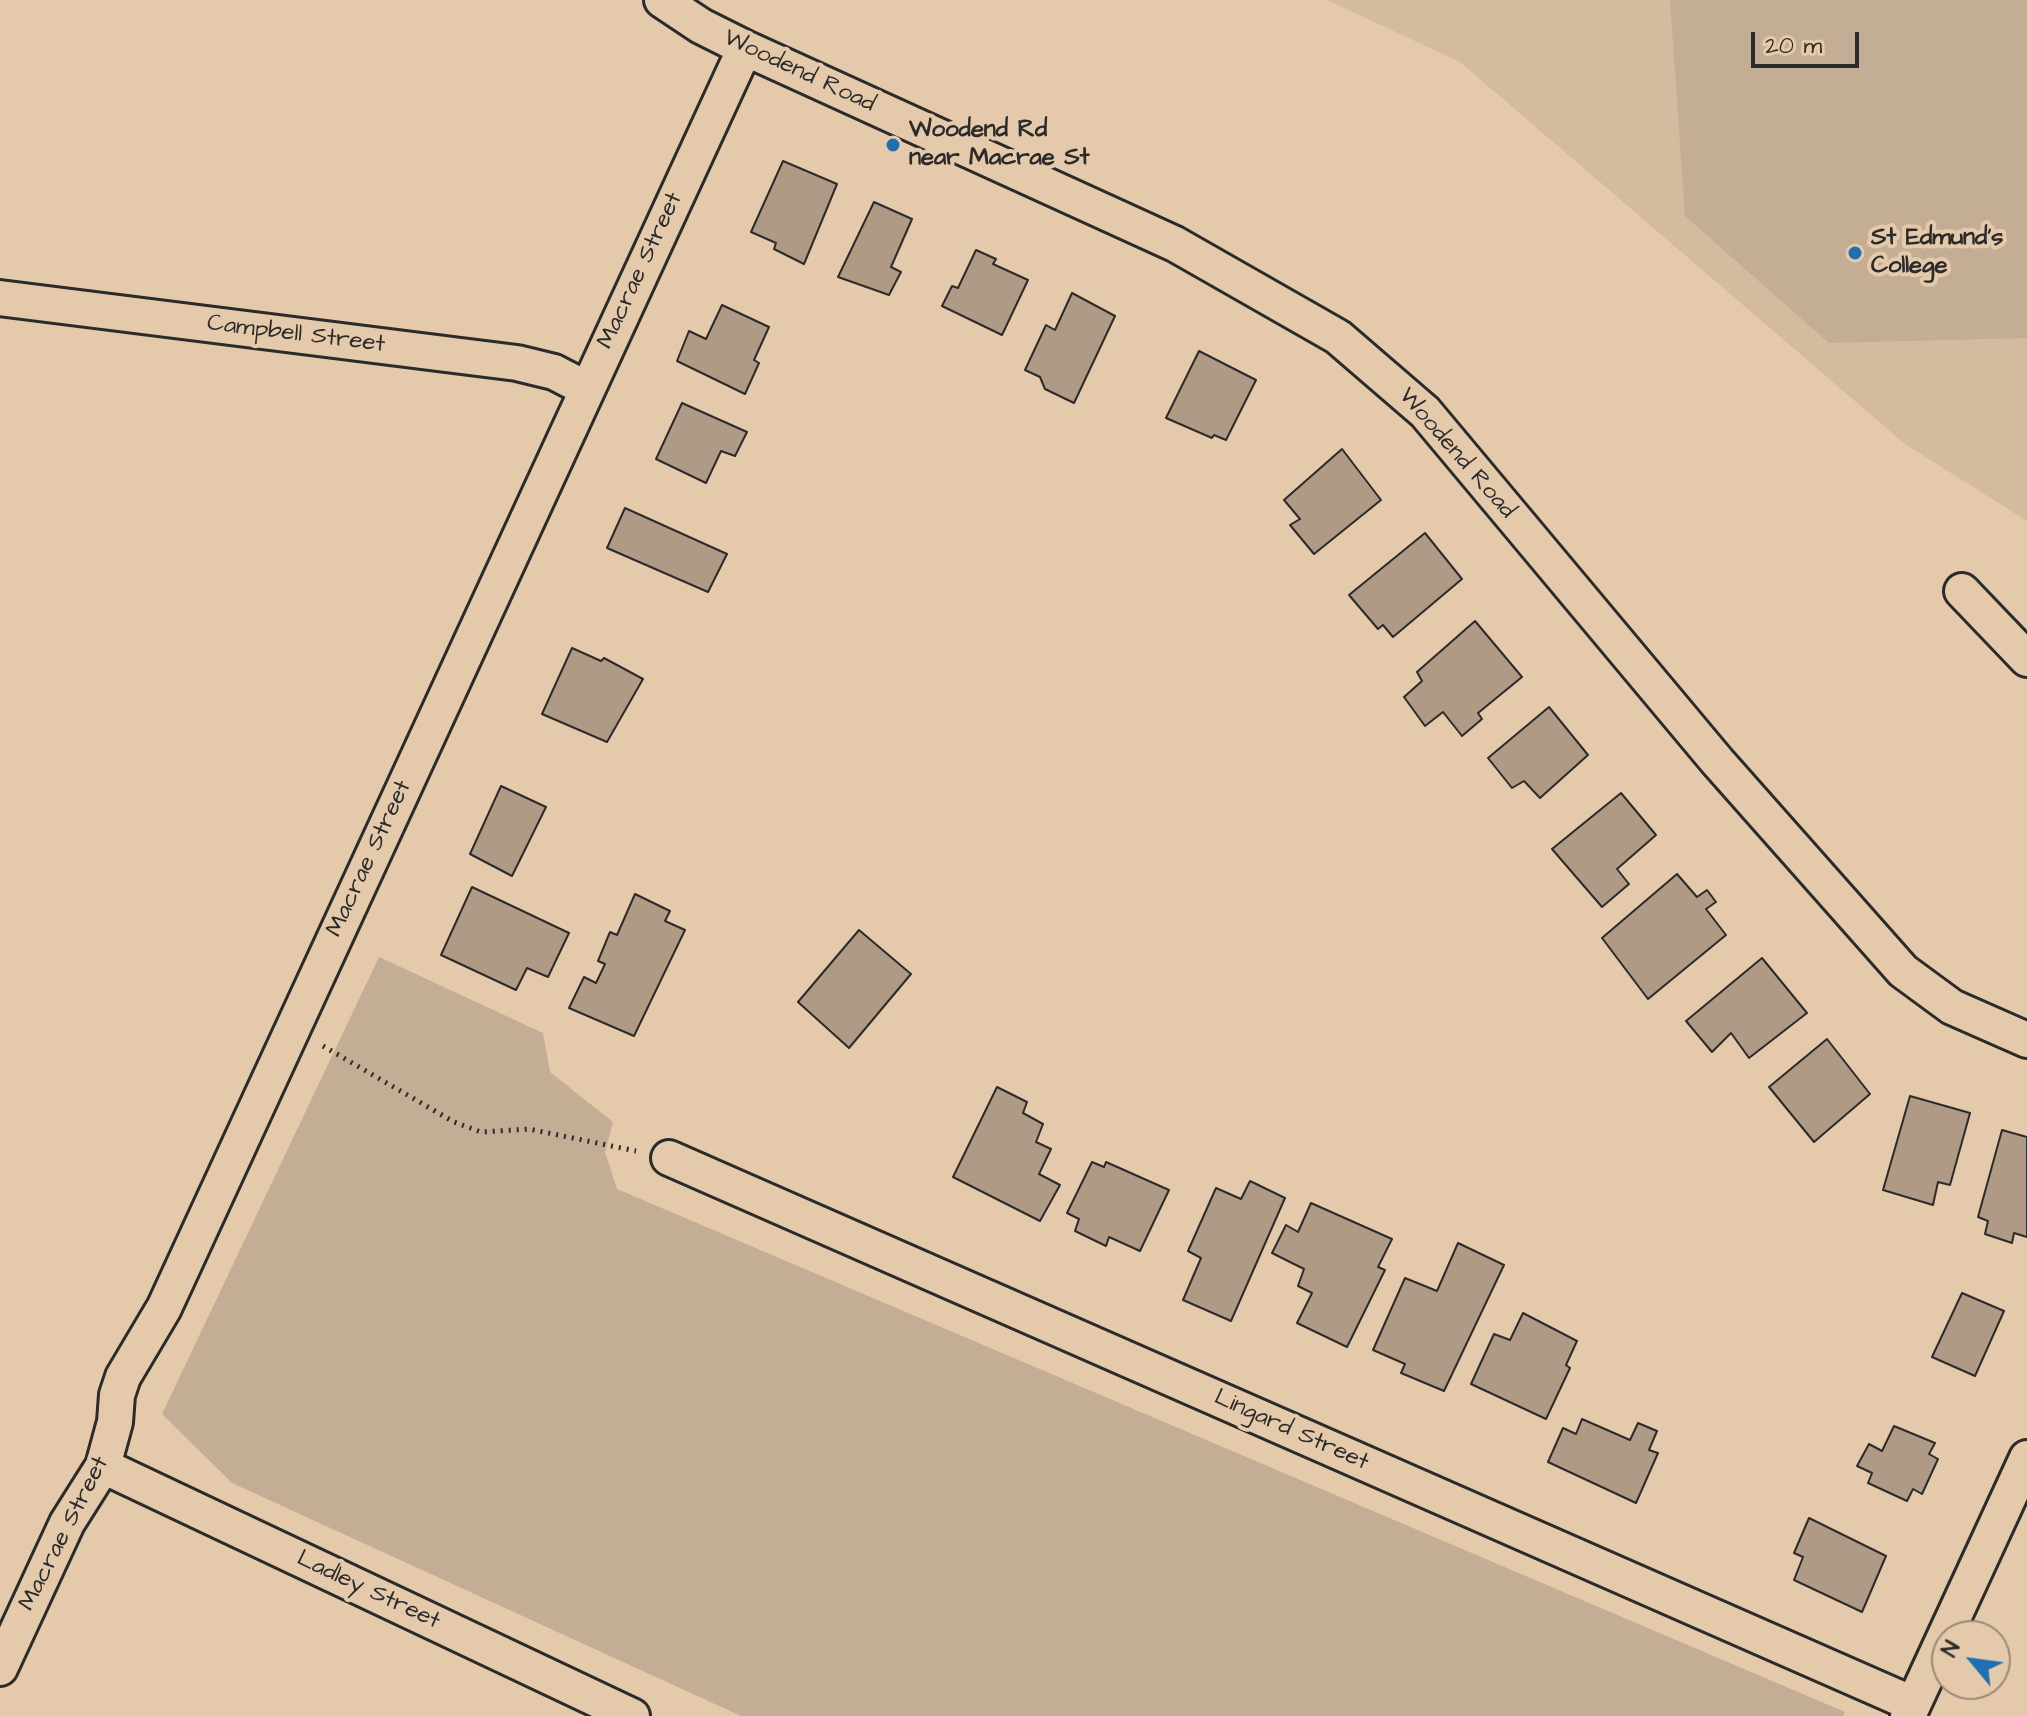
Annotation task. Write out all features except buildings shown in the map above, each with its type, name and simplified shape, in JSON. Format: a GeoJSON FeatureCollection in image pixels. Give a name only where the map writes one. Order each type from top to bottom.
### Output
{"type":"FeatureCollection","features":[{"type":"Feature","properties":{"kind":"street","name":"Woodend Road"},"geometry":{"type":"LineString","coordinates":[[662,0],[701,26],[745,48],[1175,244],[1338,337],[1425,412],[1717,761],[1903,971],[1952,1007],[1995,1029],[2027,1040]]}},
{"type":"Feature","properties":{"kind":"street","name":"Macrae Street"},"geometry":{"type":"LineString","coordinates":[[0,1668],[67,1523],[103,1466],[123,1377],[164,1308],[745,48]]}},
{"type":"Feature","properties":{"kind":"street","name":"Campbell Street"},"geometry":{"type":"LineString","coordinates":[[0,298],[517,363],[554,372],[587,389]]}},
{"type":"Feature","properties":{"kind":"street"},"geometry":{"type":"LineString","coordinates":[[1962,591],[2027,659]]}},
{"type":"Feature","properties":{"kind":"street","name":"Lingard Street"},"geometry":{"type":"LineString","coordinates":[[669,1158],[1911,1710]]}},
{"type":"Feature","properties":{"kind":"street"},"geometry":{"type":"LineString","coordinates":[[1911,1710],[2027,1458]]}},
{"type":"Feature","properties":{"kind":"street","name":"Ladley Street"},"geometry":{"type":"LineString","coordinates":[[103,1466],[632,1716]]}},
{"type":"Feature","properties":{"kind":"path"},"geometry":{"type":"LineString","coordinates":[[297,1018],[316,1041],[362,1071],[454,1122],[481,1132],[529,1129],[669,1158]]}},
{"type":"Feature","properties":{"kind":"shaded area","name":"St Edmund's College"},"geometry":{"type":"Polygon","coordinates":[[[1327,0],[2027,0],[2027,521],[1905,444],[1460,62],[1327,0]]]}},
{"type":"Feature","properties":{"kind":"shaded area","name":"St Edmund's College"},"geometry":{"type":"Polygon","coordinates":[[[1670,0],[2027,0],[2027,338],[1829,343],[1685,216],[1670,0]]]}},
{"type":"Feature","properties":{"kind":"shaded area"},"geometry":{"type":"Polygon","coordinates":[[[379,957],[543,1033],[550,1072],[613,1122],[605,1152],[617,1189],[1845,1712],[1843,1716],[741,1716],[232,1483],[162,1414],[379,957]]]}},
{"type":"Feature","properties":{"kind":"place","name":"Woodend Rd near Macrae St"},"geometry":{"type":"Point","coordinates":[893,145]}},
{"type":"Feature","properties":{"kind":"place","name":"St Edmund's College"},"geometry":{"type":"Point","coordinates":[1855,253]}}]}
